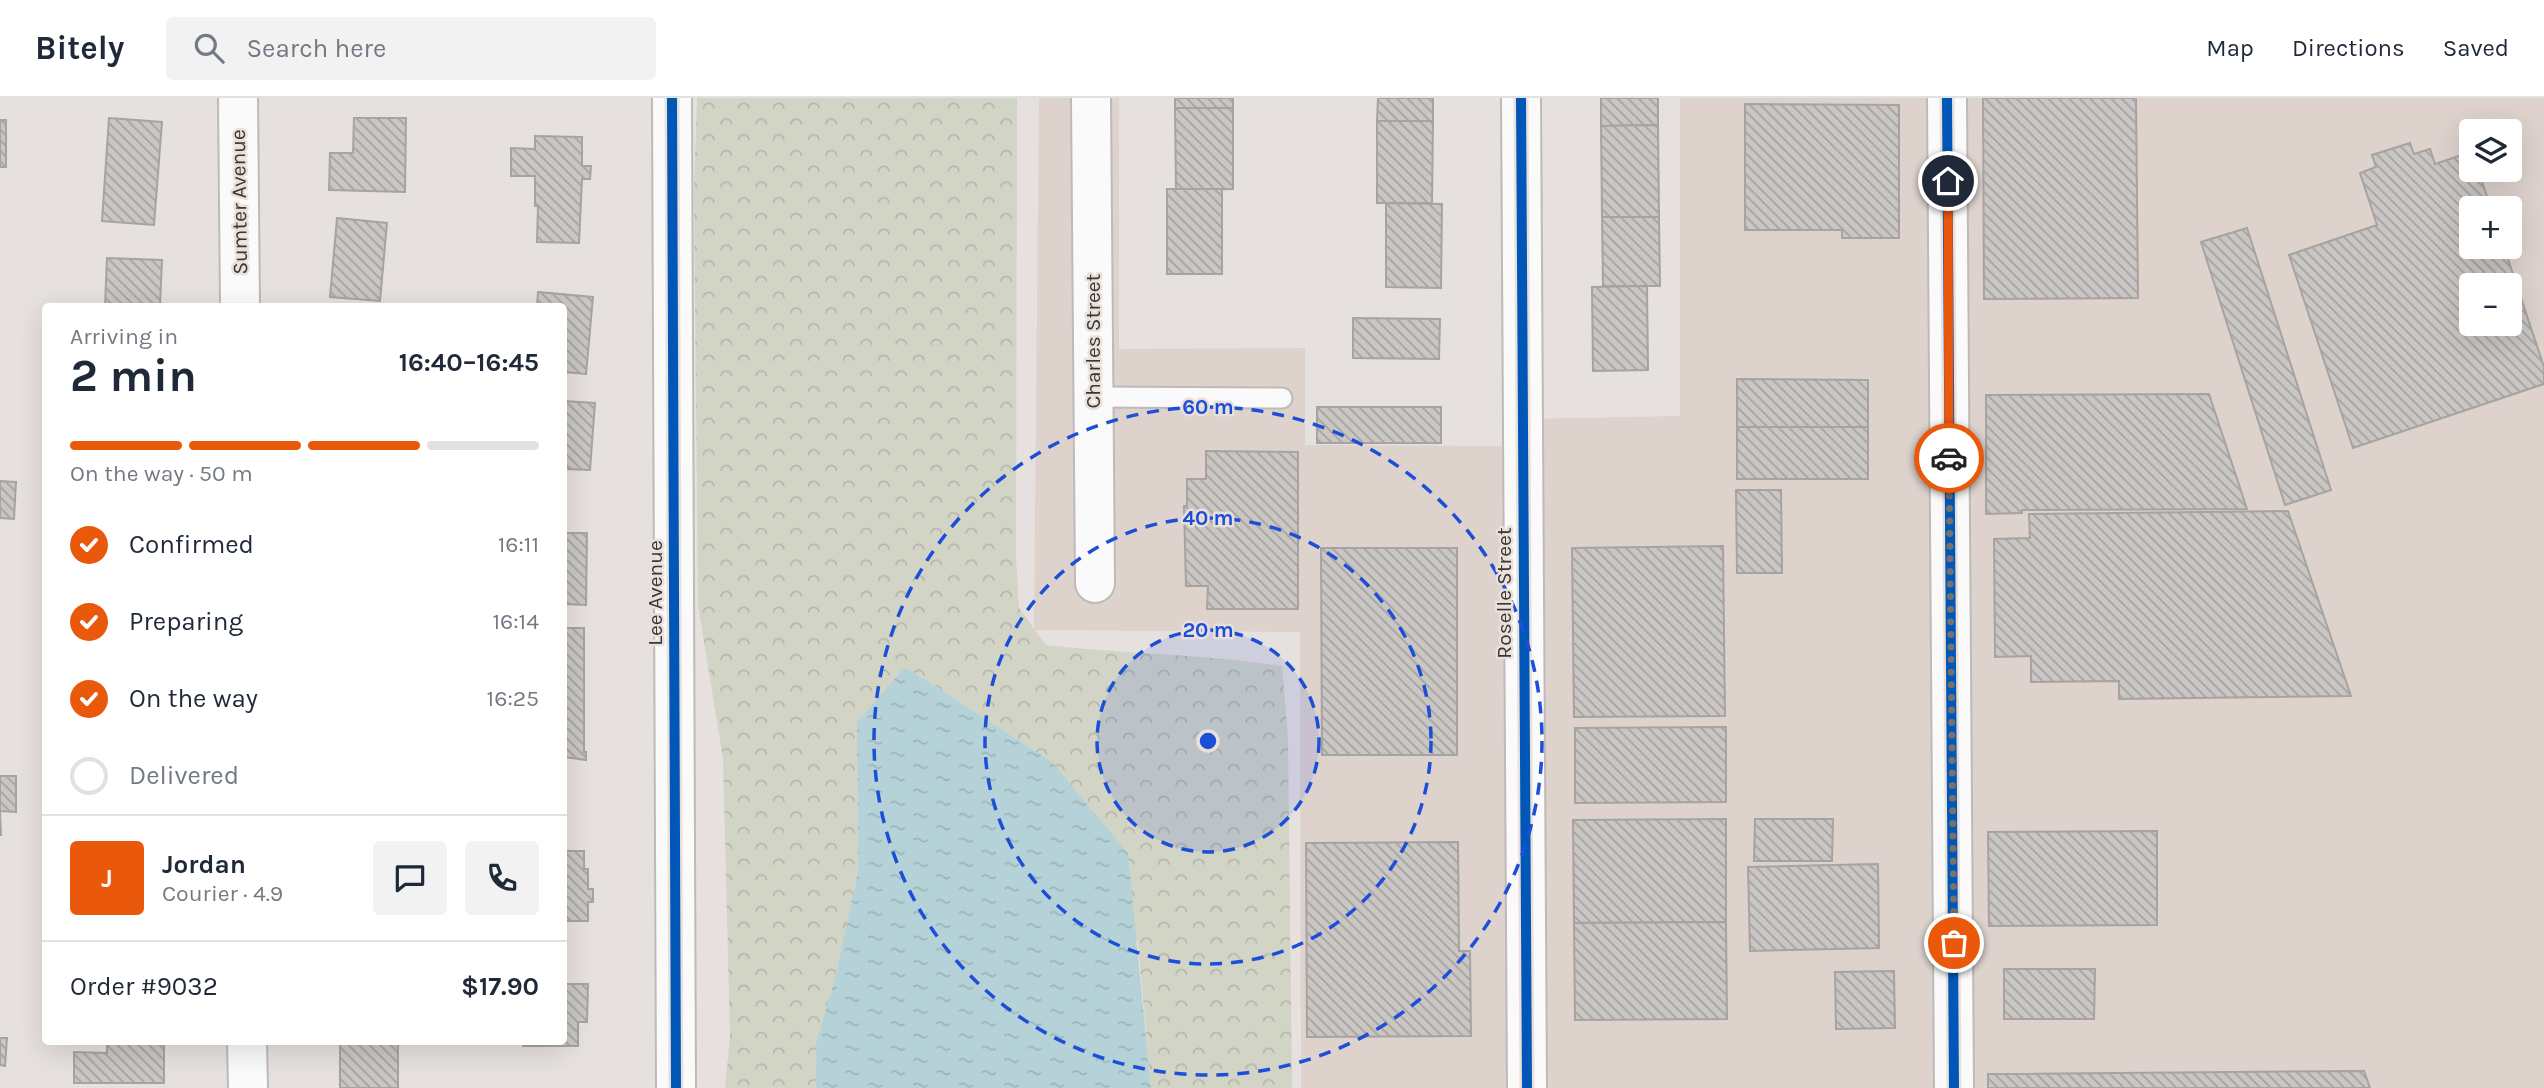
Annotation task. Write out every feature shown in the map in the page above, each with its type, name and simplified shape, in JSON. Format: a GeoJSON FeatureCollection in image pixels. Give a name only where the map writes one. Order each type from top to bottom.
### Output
{"type":"FeatureCollection","features":[{"type":"Feature","properties":{"kind":"street","name":"Sumter Avenue"},"geometry":{"type":"LineString","coordinates":[[238,98],[240,303]]}},
{"type":"Feature","properties":{"kind":"street","name":"Lee Avenue"},"geometry":{"type":"LineString","coordinates":[[672,98],[677,1088]]}},
{"type":"Feature","properties":{"kind":"street","name":"Charles Street"},"geometry":{"type":"LineString","coordinates":[[1091,98],[1095,583]]}},
{"type":"Feature","properties":{"kind":"street","name":"Roselle Street"},"geometry":{"type":"LineString","coordinates":[[1521,98],[1527,1088]]}},
{"type":"Feature","properties":{"kind":"street"},"geometry":{"type":"LineString","coordinates":[[1947,98],[1954,1088]]}},
{"type":"Feature","properties":{"kind":"street"},"geometry":{"type":"LineString","coordinates":[[247,1045],[248,1088]]}},
{"type":"Feature","properties":{"kind":"lane"},"geometry":{"type":"LineString","coordinates":[[1093,397],[1282,398]]}},
{"type":"Feature","properties":{"kind":"shaded area"},"geometry":{"type":"Polygon","coordinates":[[[1039,98],[1119,98],[1119,349],[1305,348],[1305,445],[1522,446],[1522,419],[1680,416],[1680,98],[2544,98],[2544,1088],[1301,1088],[1300,632],[1034,630],[1039,98]]]}},
{"type":"Feature","properties":{"kind":"green space"},"geometry":{"type":"Polygon","coordinates":[[[697,98],[1017,98],[1016,558],[1019,608],[1046,645],[1282,666],[1288,738],[1292,1088],[1151,1088],[1138,942],[1051,761],[905,667],[857,722],[858,872],[835,978],[816,1043],[816,1088],[725,1088],[730,1036],[723,758],[698,605],[694,193],[697,98]]]}},
{"type":"Feature","properties":{"kind":"water"},"geometry":{"type":"Polygon","coordinates":[[[905,667],[1051,761],[1128,853],[1151,1088],[816,1088],[816,1043],[835,978],[858,872],[857,722],[905,667]]]}},
{"type":"Feature","properties":{"kind":"building"},"geometry":{"type":"Polygon","coordinates":[[[1175,98],[1233,98],[1233,108],[1175,108],[1175,98]]]}},
{"type":"Feature","properties":{"kind":"building"},"geometry":{"type":"Polygon","coordinates":[[[1378,98],[1433,98],[1433,121],[1377,121],[1378,98]]]}},
{"type":"Feature","properties":{"kind":"building"},"geometry":{"type":"Polygon","coordinates":[[[1601,98],[1658,98],[1658,125],[1601,126],[1601,98]]]}},
{"type":"Feature","properties":{"kind":"building"},"geometry":{"type":"Polygon","coordinates":[[[1983,98],[2136,98],[2138,298],[1984,299],[1983,98]]]}},
{"type":"Feature","properties":{"kind":"building"},"geometry":{"type":"Polygon","coordinates":[[[1745,104],[1899,105],[1899,238],[1842,238],[1842,230],[1745,230],[1745,104]]]}},
{"type":"Feature","properties":{"kind":"building"},"geometry":{"type":"Polygon","coordinates":[[[1175,108],[1233,108],[1233,189],[1176,190],[1175,108]]]}},
{"type":"Feature","properties":{"kind":"building"},"geometry":{"type":"Polygon","coordinates":[[[109,118],[162,122],[154,225],[102,221],[109,118]]]}},
{"type":"Feature","properties":{"kind":"building"},"geometry":{"type":"Polygon","coordinates":[[[354,118],[406,118],[405,192],[329,190],[330,153],[353,153],[354,118]]]}},
{"type":"Feature","properties":{"kind":"building"},"geometry":{"type":"Polygon","coordinates":[[[0,120],[6,120],[6,167],[0,167],[0,120]]]}},
{"type":"Feature","properties":{"kind":"building"},"geometry":{"type":"Polygon","coordinates":[[[1377,121],[1433,121],[1432,203],[1377,203],[1377,121]]]}},
{"type":"Feature","properties":{"kind":"building"},"geometry":{"type":"Polygon","coordinates":[[[1658,125],[1659,217],[1602,217],[1601,126],[1658,125]]]}},
{"type":"Feature","properties":{"kind":"building"},"geometry":{"type":"Polygon","coordinates":[[[535,136],[582,137],[582,166],[591,166],[590,179],[582,179],[579,243],[537,242],[535,176],[511,176],[511,148],[535,149],[535,136]]]}},
{"type":"Feature","properties":{"kind":"building"},"geometry":{"type":"Polygon","coordinates":[[[2410,143],[2414,154],[2430,149],[2435,164],[2459,156],[2459,182],[2482,182],[2487,196],[2459,196],[2459,259],[2508,259],[2513,273],[2459,273],[2459,336],[2522,336],[2522,301],[2544,367],[2544,384],[2353,448],[2289,255],[2377,225],[2360,173],[2376,167],[2372,155],[2410,143]]]}},
{"type":"Feature","properties":{"kind":"building"},"geometry":{"type":"Polygon","coordinates":[[[1167,189],[1222,189],[1222,274],[1167,274],[1167,189]]]}},
{"type":"Feature","properties":{"kind":"building"},"geometry":{"type":"Polygon","coordinates":[[[1386,203],[1442,204],[1441,288],[1386,287],[1386,203]]]}},
{"type":"Feature","properties":{"kind":"building"},"geometry":{"type":"Polygon","coordinates":[[[1602,217],[1659,217],[1660,286],[1603,286],[1602,217]]]}},
{"type":"Feature","properties":{"kind":"building"},"geometry":{"type":"Polygon","coordinates":[[[337,218],[387,223],[380,301],[330,297],[337,218]]]}},
{"type":"Feature","properties":{"kind":"building"},"geometry":{"type":"Polygon","coordinates":[[[2247,228],[2331,490],[2285,505],[2201,242],[2247,228]]]}},
{"type":"Feature","properties":{"kind":"building"},"geometry":{"type":"Polygon","coordinates":[[[107,258],[162,260],[160,303],[105,303],[107,258]]]}},
{"type":"Feature","properties":{"kind":"building"},"geometry":{"type":"Polygon","coordinates":[[[1647,286],[1648,370],[1593,371],[1592,287],[1647,286]]]}},
{"type":"Feature","properties":{"kind":"building"},"geometry":{"type":"Polygon","coordinates":[[[538,292],[593,297],[586,374],[567,372],[567,303],[537,303],[538,292]]]}},
{"type":"Feature","properties":{"kind":"building"},"geometry":{"type":"Polygon","coordinates":[[[1353,318],[1440,319],[1439,359],[1353,358],[1353,318]]]}},
{"type":"Feature","properties":{"kind":"building"},"geometry":{"type":"Polygon","coordinates":[[[1737,379],[1868,380],[1868,427],[1737,427],[1737,379]]]}},
{"type":"Feature","properties":{"kind":"building"},"geometry":{"type":"Polygon","coordinates":[[[2209,394],[2247,509],[2022,510],[2022,513],[1986,514],[1986,395],[2209,394]]]}},
{"type":"Feature","properties":{"kind":"building"},"geometry":{"type":"Polygon","coordinates":[[[567,401],[595,403],[590,470],[567,469],[567,401]]]}},
{"type":"Feature","properties":{"kind":"building"},"geometry":{"type":"Polygon","coordinates":[[[1317,407],[1441,407],[1441,443],[1317,443],[1317,407]]]}},
{"type":"Feature","properties":{"kind":"building"},"geometry":{"type":"Polygon","coordinates":[[[1737,427],[1868,427],[1868,479],[1737,479],[1737,427]]]}},
{"type":"Feature","properties":{"kind":"building"},"geometry":{"type":"Polygon","coordinates":[[[1206,451],[1298,452],[1298,609],[1207,609],[1208,586],[1186,586],[1184,506],[1187,506],[1187,479],[1206,479],[1206,451]]]}},
{"type":"Feature","properties":{"kind":"building"},"geometry":{"type":"Polygon","coordinates":[[[0,481],[16,482],[14,519],[0,518],[0,481]]]}},
{"type":"Feature","properties":{"kind":"building"},"geometry":{"type":"Polygon","coordinates":[[[1736,490],[1781,490],[1782,573],[1737,573],[1736,490]]]}},
{"type":"Feature","properties":{"kind":"building"},"geometry":{"type":"Polygon","coordinates":[[[2288,511],[2351,696],[2119,699],[2119,681],[2031,682],[2031,656],[1995,657],[1994,539],[2030,538],[2029,514],[2288,511]]]}},
{"type":"Feature","properties":{"kind":"building"},"geometry":{"type":"Polygon","coordinates":[[[567,533],[587,533],[586,605],[567,604],[567,533]]]}},
{"type":"Feature","properties":{"kind":"building"},"geometry":{"type":"Polygon","coordinates":[[[1723,546],[1725,716],[1574,717],[1572,548],[1723,546]]]}},
{"type":"Feature","properties":{"kind":"building"},"geometry":{"type":"Polygon","coordinates":[[[1321,548],[1457,548],[1457,755],[1322,755],[1321,548]]]}},
{"type":"Feature","properties":{"kind":"building"},"geometry":{"type":"Polygon","coordinates":[[[567,628],[584,628],[586,760],[567,757],[567,628]]]}},
{"type":"Feature","properties":{"kind":"building"},"geometry":{"type":"Polygon","coordinates":[[[1726,727],[1726,802],[1575,803],[1575,728],[1726,727]]]}},
{"type":"Feature","properties":{"kind":"building"},"geometry":{"type":"Polygon","coordinates":[[[0,776],[16,776],[16,812],[0,811],[0,776]]]}},
{"type":"Feature","properties":{"kind":"building"},"geometry":{"type":"Polygon","coordinates":[[[1726,819],[1726,922],[1574,923],[1573,820],[1726,819]]]}},
{"type":"Feature","properties":{"kind":"building"},"geometry":{"type":"Polygon","coordinates":[[[1755,819],[1833,819],[1832,861],[1754,861],[1755,819]]]}},
{"type":"Feature","properties":{"kind":"building"},"geometry":{"type":"Polygon","coordinates":[[[2157,831],[2157,925],[1989,926],[1988,832],[2157,831]]]}},
{"type":"Feature","properties":{"kind":"building"},"geometry":{"type":"Polygon","coordinates":[[[1458,842],[1459,951],[1470,951],[1471,1036],[1307,1037],[1306,843],[1458,842]]]}},
{"type":"Feature","properties":{"kind":"building"},"geometry":{"type":"Polygon","coordinates":[[[567,851],[584,851],[588,889],[593,889],[593,902],[588,902],[588,921],[567,921],[567,851]]]}},
{"type":"Feature","properties":{"kind":"building"},"geometry":{"type":"Polygon","coordinates":[[[1878,864],[1879,948],[1750,951],[1748,867],[1878,864]]]}},
{"type":"Feature","properties":{"kind":"building"},"geometry":{"type":"Polygon","coordinates":[[[1726,922],[1727,1019],[1575,1020],[1574,923],[1726,922]]]}},
{"type":"Feature","properties":{"kind":"building"},"geometry":{"type":"Polygon","coordinates":[[[2004,969],[2095,969],[2094,1019],[2004,1019],[2004,969]]]}},
{"type":"Feature","properties":{"kind":"building"},"geometry":{"type":"Polygon","coordinates":[[[1894,971],[1895,1028],[1836,1029],[1835,972],[1894,971]]]}},
{"type":"Feature","properties":{"kind":"building"},"geometry":{"type":"Polygon","coordinates":[[[567,984],[588,984],[587,1022],[578,1022],[578,1046],[523,1046],[567,1045],[567,984]]]}},
{"type":"Feature","properties":{"kind":"building"},"geometry":{"type":"Polygon","coordinates":[[[0,1038],[7,1038],[5,1066],[0,1065],[0,1038]]]}},
{"type":"Feature","properties":{"kind":"building"},"geometry":{"type":"Polygon","coordinates":[[[107,1045],[164,1045],[164,1083],[74,1083],[74,1052],[107,1053],[107,1045]]]}},
{"type":"Feature","properties":{"kind":"building"},"geometry":{"type":"Polygon","coordinates":[[[340,1045],[398,1045],[398,1088],[340,1088],[340,1045]]]}},
{"type":"Feature","properties":{"kind":"building"},"geometry":{"type":"Polygon","coordinates":[[[2364,1071],[2370,1088],[1988,1088],[1988,1074],[2364,1071]]]}},
{"type":"Feature","properties":{"kind":"cycle path"},"geometry":{"type":"LineString","coordinates":[[672,98],[676,1088]]}},
{"type":"Feature","properties":{"kind":"cycle path"},"geometry":{"type":"LineString","coordinates":[[1521,98],[1527,1088]]}},
{"type":"Feature","properties":{"kind":"cycle path"},"geometry":{"type":"LineString","coordinates":[[1947,98],[1954,1088]]}},
{"type":"Feature","properties":{"kind":"way so far"},"geometry":{"type":"LineString","coordinates":[[1949,458],[1954,943]]}},
{"type":"Feature","properties":{"kind":"route"},"geometry":{"type":"LineString","coordinates":[[1948,181],[1949,458]]}}]}
